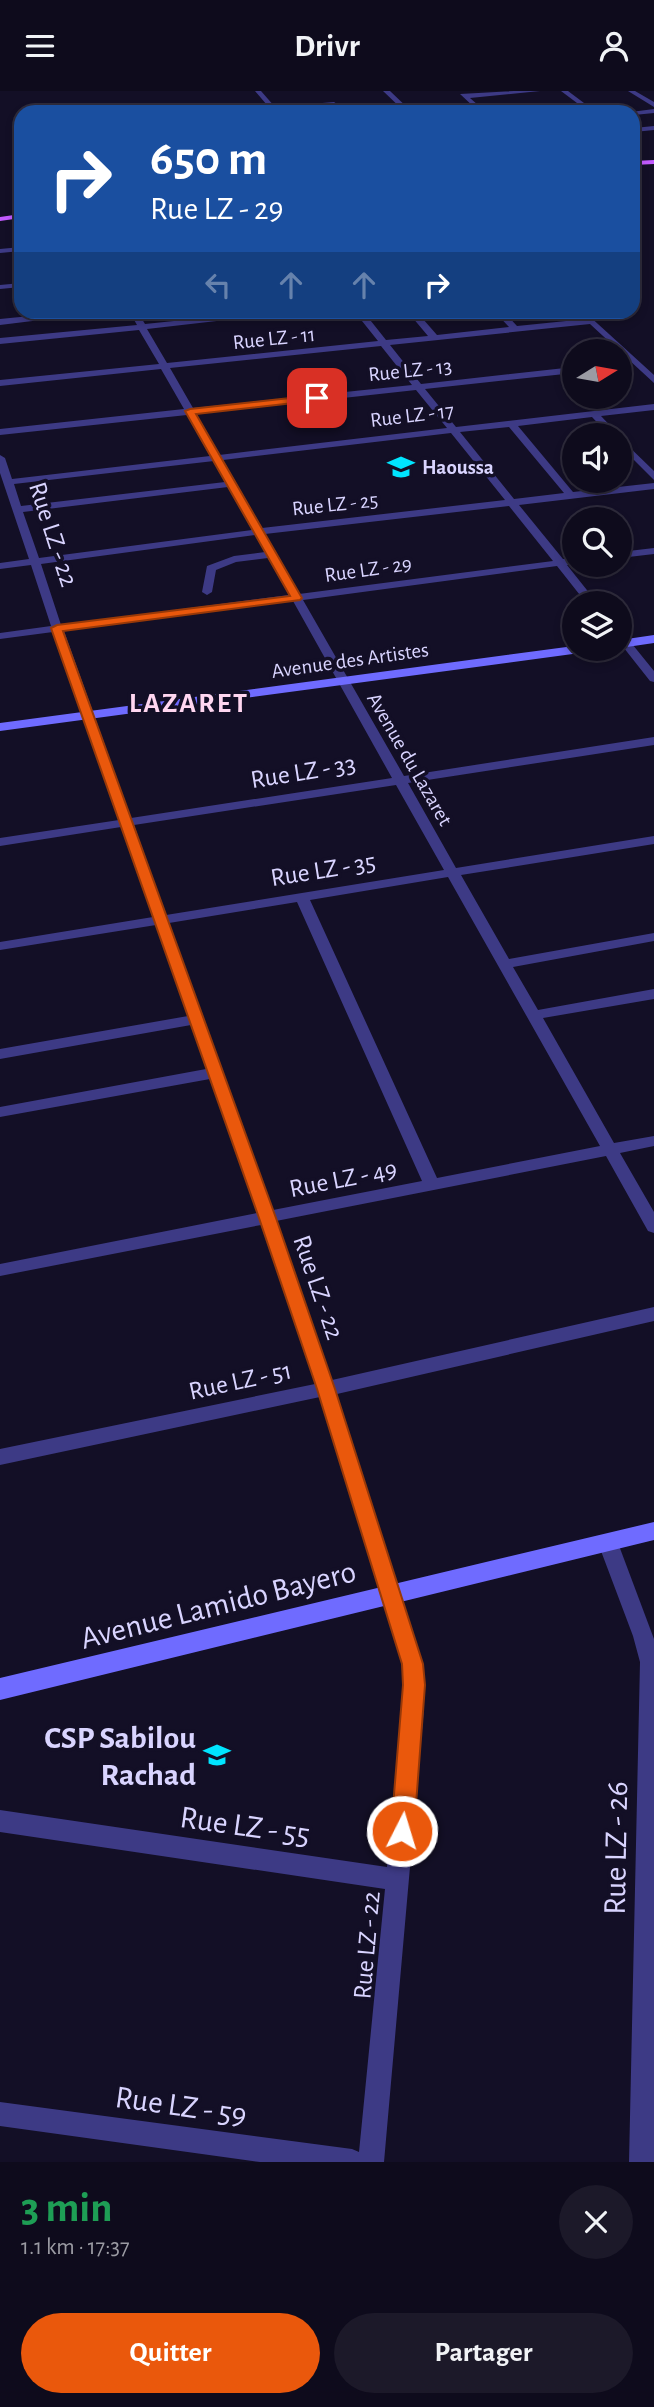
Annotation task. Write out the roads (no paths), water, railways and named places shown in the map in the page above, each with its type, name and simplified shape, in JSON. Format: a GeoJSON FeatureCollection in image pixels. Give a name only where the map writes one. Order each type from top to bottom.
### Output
{"type":"FeatureCollection","features":[{"type":"Feature","properties":{"kind":"street"},"geometry":{"type":"LineString","coordinates":[[258,91],[271,105]]}},
{"type":"Feature","properties":{"kind":"street"},"geometry":{"type":"LineString","coordinates":[[386,91],[401,105]]}},
{"type":"Feature","properties":{"kind":"street"},"geometry":{"type":"LineString","coordinates":[[458,91],[475,105]]}},
{"type":"Feature","properties":{"kind":"street"},"geometry":{"type":"LineString","coordinates":[[465,97],[537,91]]}},
{"type":"Feature","properties":{"kind":"street"},"geometry":{"type":"LineString","coordinates":[[564,91],[583,105]]}},
{"type":"Feature","properties":{"kind":"street"},"geometry":{"type":"LineString","coordinates":[[633,92],[651,91]]}},
{"type":"Feature","properties":{"kind":"street"},"geometry":{"type":"LineString","coordinates":[[633,92],[654,105]]}},
{"type":"Feature","properties":{"kind":"street"},"geometry":{"type":"LineString","coordinates":[[324,105],[334,104]]}},
{"type":"Feature","properties":{"kind":"street"},"geometry":{"type":"LineString","coordinates":[[0,322],[30,319]]}},
{"type":"Feature","properties":{"kind":"street","name":"Avenue du Lazaret"},"geometry":{"type":"LineString","coordinates":[[138,319],[654,1227]]}},
{"type":"Feature","properties":{"kind":"street"},"geometry":{"type":"LineString","coordinates":[[0,341],[222,319]]}},
{"type":"Feature","properties":{"kind":"street"},"geometry":{"type":"LineString","coordinates":[[364,319],[583,591]]}},
{"type":"Feature","properties":{"kind":"street"},"geometry":{"type":"LineString","coordinates":[[418,319],[435,338]]}},
{"type":"Feature","properties":{"kind":"street"},"geometry":{"type":"LineString","coordinates":[[506,319],[516,330]]}},
{"type":"Feature","properties":{"kind":"street"},"geometry":{"type":"LineString","coordinates":[[593,321],[654,380]]}},
{"type":"Feature","properties":{"kind":"street","name":"Rue LZ - 11"},"geometry":{"type":"LineString","coordinates":[[0,383],[593,321]]}},
{"type":"Feature","properties":{"kind":"street"},"geometry":{"type":"LineString","coordinates":[[632,364],[636,363]]}},
{"type":"Feature","properties":{"kind":"street","name":"Rue LZ - 13"},"geometry":{"type":"LineString","coordinates":[[0,432],[562,371]]}},
{"type":"Feature","properties":{"kind":"street","name":"Rue LZ - 17"},"geometry":{"type":"LineString","coordinates":[[8,482],[654,407]]}},
{"type":"Feature","properties":{"kind":"street"},"geometry":{"type":"LineString","coordinates":[[594,414],[603,423]]}},
{"type":"Feature","properties":{"kind":"street"},"geometry":{"type":"LineString","coordinates":[[511,423],[571,496]]}},
{"type":"Feature","properties":{"kind":"street"},"geometry":{"type":"LineString","coordinates":[[632,454],[654,477]]}},
{"type":"Feature","properties":{"kind":"street","name":"Rue LZ - 22"},"geometry":{"type":"LineString","coordinates":[[0,458],[87,715],[163,919],[214,1073],[326,1389],[412,1664],[414,1685],[398,1880],[371,2162]]}},
{"type":"Feature","properties":{"kind":"street"},"geometry":{"type":"LineString","coordinates":[[17,510],[231,484]]}},
{"type":"Feature","properties":{"kind":"street","name":"Rue LZ - 25"},"geometry":{"type":"LineString","coordinates":[[0,566],[258,532],[654,486]]}},
{"type":"Feature","properties":{"kind":"street"},"geometry":{"type":"LineString","coordinates":[[632,554],[654,551]]}},
{"type":"Feature","properties":{"kind":"street"},"geometry":{"type":"LineString","coordinates":[[207,592],[207,577],[211,568],[219,563],[271,554]]}},
{"type":"Feature","properties":{"kind":"street","name":"Rue LZ - 29"},"geometry":{"type":"LineString","coordinates":[[0,636],[561,563]]}},
{"type":"Feature","properties":{"kind":"street"},"geometry":{"type":"LineString","coordinates":[[632,640],[654,639]]}},
{"type":"Feature","properties":{"kind":"street","name":"Avenue des Artistes"},"geometry":{"type":"LineString","coordinates":[[0,727],[562,652]]}},
{"type":"Feature","properties":{"kind":"street"},"geometry":{"type":"LineString","coordinates":[[632,654],[654,679]]}},
{"type":"Feature","properties":{"kind":"street","name":"Rue LZ - 33"},"geometry":{"type":"LineString","coordinates":[[0,842],[654,741]]}},
{"type":"Feature","properties":{"kind":"street"},"geometry":{"type":"LineString","coordinates":[[649,841],[654,856]]}},
{"type":"Feature","properties":{"kind":"street","name":"Rue LZ - 35"},"geometry":{"type":"LineString","coordinates":[[0,946],[649,841]]}},
{"type":"Feature","properties":{"kind":"street"},"geometry":{"type":"LineString","coordinates":[[302,898],[432,1185]]}},
{"type":"Feature","properties":{"kind":"street"},"geometry":{"type":"LineString","coordinates":[[505,964],[654,937]]}},
{"type":"Feature","properties":{"kind":"street"},"geometry":{"type":"LineString","coordinates":[[534,1015],[654,994]]}},
{"type":"Feature","properties":{"kind":"street"},"geometry":{"type":"LineString","coordinates":[[0,1053],[196,1019]]}},
{"type":"Feature","properties":{"kind":"street"},"geometry":{"type":"LineString","coordinates":[[0,1112],[214,1073]]}},
{"type":"Feature","properties":{"kind":"street","name":"Rue LZ - 49"},"geometry":{"type":"LineString","coordinates":[[0,1270],[654,1141]]}},
{"type":"Feature","properties":{"kind":"street","name":"Rue LZ - 51"},"geometry":{"type":"LineString","coordinates":[[0,1457],[326,1389],[654,1314]]}},
{"type":"Feature","properties":{"kind":"street","name":"Avenue Lamido Bayero"},"geometry":{"type":"LineString","coordinates":[[0,1689],[654,1531]]}},
{"type":"Feature","properties":{"kind":"street","name":"Rue LZ - 26"},"geometry":{"type":"LineString","coordinates":[[608,1543],[650,1662],[642,2162]]}},
{"type":"Feature","properties":{"kind":"street","name":"Rue LZ - 55"},"geometry":{"type":"LineString","coordinates":[[0,1821],[398,1880]]}},
{"type":"Feature","properties":{"kind":"street","name":"Rue LZ - 59"},"geometry":{"type":"LineString","coordinates":[[0,2115],[352,2162]]}},
{"type":"Feature","properties":{"kind":"place","name":"Haoussa"},"geometry":{"type":"Point","coordinates":[401,467]}},
{"type":"Feature","properties":{"kind":"place","name":"CSP Sabilou Rachad"},"geometry":{"type":"Point","coordinates":[217,1755]}},
{"type":"Feature","properties":{"kind":"district","name":"LAZARET"},"geometry":{"type":"Point","coordinates":[189,702]}}]}
